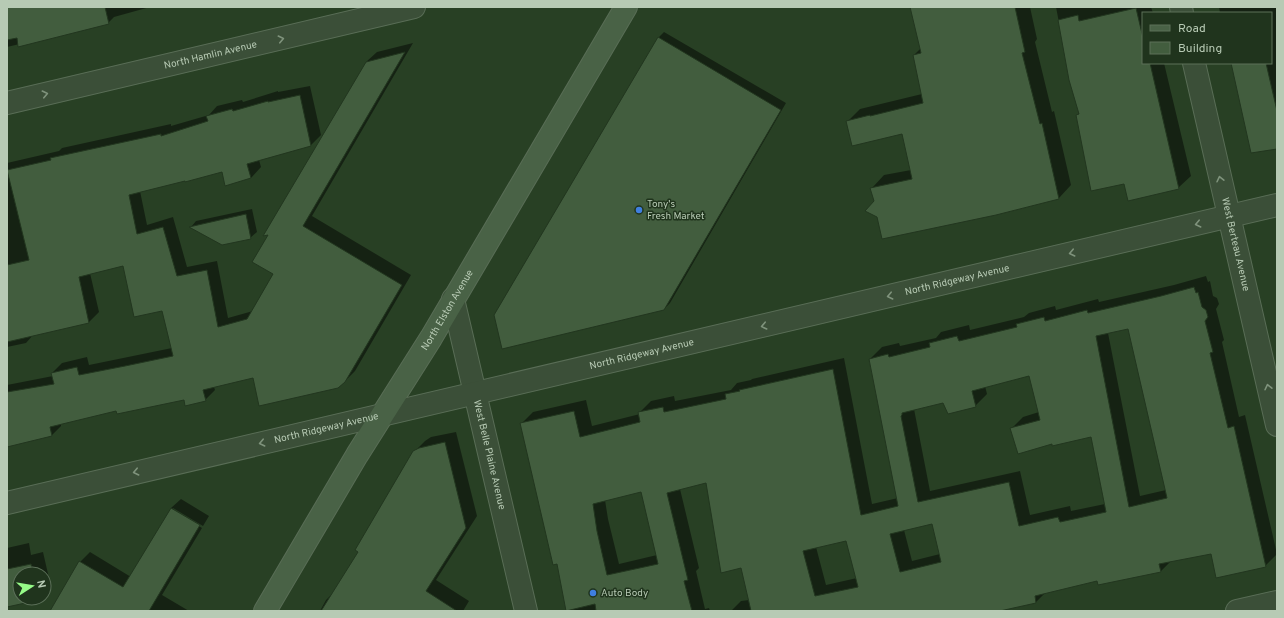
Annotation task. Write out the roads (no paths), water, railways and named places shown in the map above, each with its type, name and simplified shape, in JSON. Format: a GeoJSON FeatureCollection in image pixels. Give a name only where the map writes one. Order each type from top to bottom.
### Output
{"type":"FeatureCollection","features":[{"type":"Feature","properties":{"kind":"main road","name":"North Elston Avenue"},"geometry":{"type":"LineString","coordinates":[[265,611],[353,462],[431,338],[626,7]]}},
{"type":"Feature","properties":{"kind":"street","name":"North Hamlin Avenue"},"geometry":{"type":"LineString","coordinates":[[7,103],[385,10],[414,7]]}},
{"type":"Feature","properties":{"kind":"street","name":"West Berteau Avenue"},"geometry":{"type":"LineString","coordinates":[[1194,64],[1277,425]]}},
{"type":"Feature","properties":{"kind":"street","name":"North Ridgeway Avenue"},"geometry":{"type":"LineString","coordinates":[[7,503],[1277,206]]}},
{"type":"Feature","properties":{"kind":"street","name":"West Belle Plaine Avenue"},"geometry":{"type":"LineString","coordinates":[[453,299],[526,611]]}},
{"type":"Feature","properties":{"kind":"street"},"geometry":{"type":"LineString","coordinates":[[1237,611],[1277,602]]}},
{"type":"Feature","properties":{"kind":"place","name":"Tony's Fresh Market"},"geometry":{"type":"Point","coordinates":[639,210]}},
{"type":"Feature","properties":{"kind":"place","name":"Auto Body"},"geometry":{"type":"Point","coordinates":[593,593]}}]}
